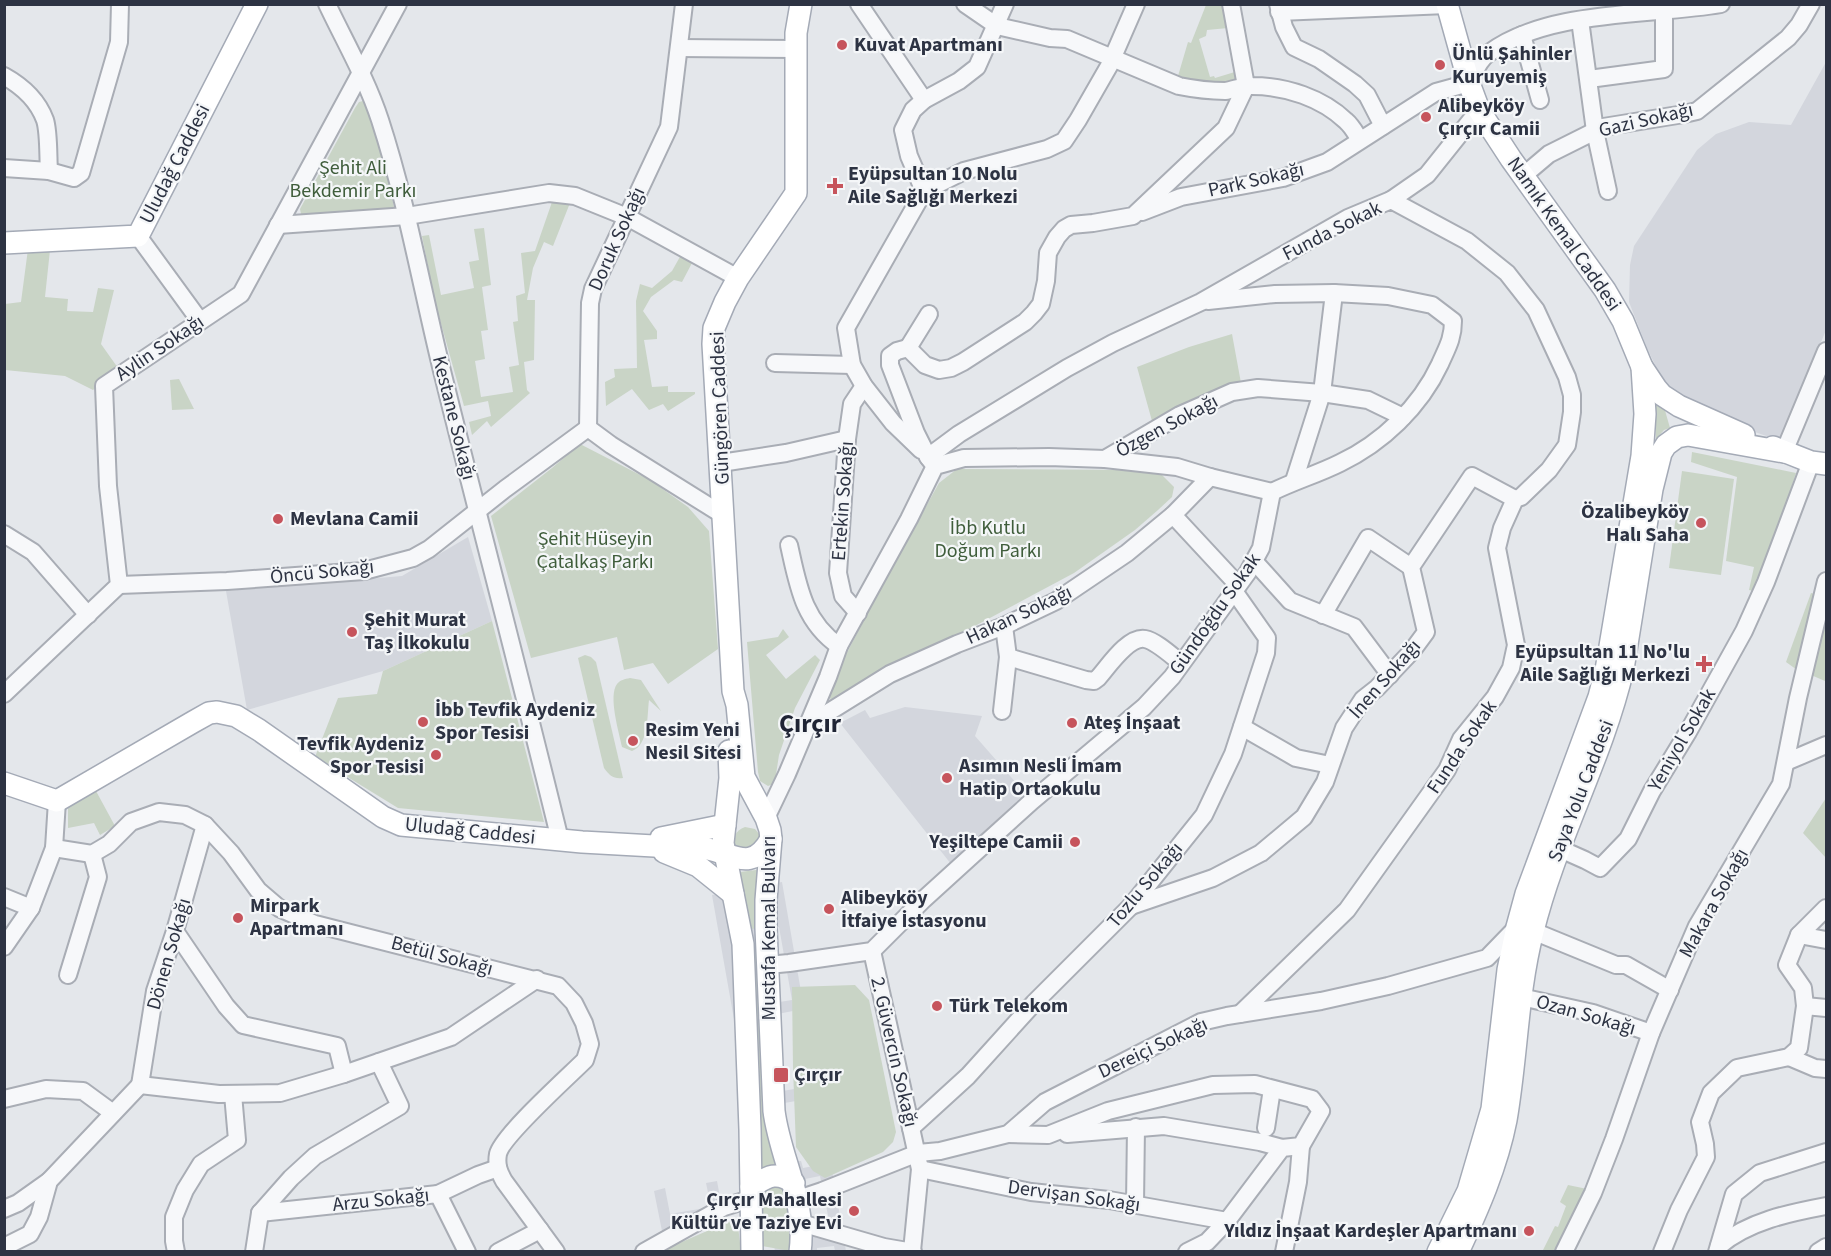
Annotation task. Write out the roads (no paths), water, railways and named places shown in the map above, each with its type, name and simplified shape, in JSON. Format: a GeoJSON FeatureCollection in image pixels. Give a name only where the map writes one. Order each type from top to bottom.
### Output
{"type":"FeatureCollection","features":[{"type":"Feature","properties":{"kind":"main road","name":"Uludağ Caddesi"},"geometry":{"type":"LineString","coordinates":[[4,243],[138,236],[257,4]]}},
{"type":"Feature","properties":{"kind":"main road","name":"Güngören Caddesi"},"geometry":{"type":"LineString","coordinates":[[766,818],[744,777],[733,691],[714,363],[714,328],[738,278],[796,193],[796,33],[801,4]]}},
{"type":"Feature","properties":{"kind":"main road","name":"Namık Kemal Caddesi"},"geometry":{"type":"LineString","coordinates":[[1447,5],[1479,110],[1523,176],[1605,290],[1623,321],[1642,367],[1662,395],[1708,420],[1784,452],[1819,463]]}},
{"type":"Feature","properties":{"kind":"main road","name":"Saya Yolu Caddesi"},"geometry":{"type":"LineString","coordinates":[[1458,1251],[1488,1182],[1498,1153],[1507,1110],[1521,997],[1525,929],[1541,853],[1590,724],[1606,670],[1642,456],[1645,414],[1642,367]]}},
{"type":"Feature","properties":{"kind":"main road","name":"Saya Yolu Caddesi"},"geometry":{"type":"LineString","coordinates":[[1438,1251],[1468,1191],[1492,1109],[1508,970],[1576,808],[1617,694],[1652,489],[1661,453],[1666,445],[1677,437],[1688,435],[1784,452]]}},
{"type":"Feature","properties":{"kind":"main road","name":"Güngören Caddesi"},"geometry":{"type":"LineString","coordinates":[[725,825],[730,777],[727,706],[733,691]]}},
{"type":"Feature","properties":{"kind":"main road","name":"Uludağ Caddesi"},"geometry":{"type":"LineString","coordinates":[[57,801],[209,713],[225,713],[236,716],[260,730],[392,823],[560,840],[708,849],[725,853]]}},
{"type":"Feature","properties":{"kind":"main road"},"geometry":{"type":"LineString","coordinates":[[4,783],[57,801]]}},
{"type":"Feature","properties":{"kind":"main road"},"geometry":{"type":"LineString","coordinates":[[725,825],[731,818],[740,815],[758,814],[766,818]]}},
{"type":"Feature","properties":{"kind":"main road","name":"Mustafa Kemal Bulvarı"},"geometry":{"type":"LineString","coordinates":[[766,818],[771,839],[766,900],[774,1111],[777,1132],[796,1191],[801,1223],[800,1251]]}},
{"type":"Feature","properties":{"kind":"main road","name":"Uludağ Caddesi"},"geometry":{"type":"LineString","coordinates":[[634,844],[725,825]]}},
{"type":"Feature","properties":{"kind":"main road","name":"Mustafa Kemal Bulvarı"},"geometry":{"type":"LineString","coordinates":[[725,825],[723,834],[725,853],[743,944],[746,980],[752,1251]]}},
{"type":"Feature","properties":{"kind":"main road"},"geometry":{"type":"LineString","coordinates":[[725,853],[739,860],[749,860],[765,849],[771,839]]}},
{"type":"Feature","properties":{"kind":"main road","name":"Uludağ Caddesi"},"geometry":{"type":"LineString","coordinates":[[634,844],[668,853],[698,866],[733,894]]}},
{"type":"Feature","properties":{"kind":"main road"},"geometry":{"type":"LineString","coordinates":[[750,1193],[764,1179],[777,1176],[783,1176],[796,1191]]}},
{"type":"Feature","properties":{"kind":"street"},"geometry":{"type":"LineString","coordinates":[[4,168],[49,171],[74,178],[81,173],[119,42],[120,4]]}},
{"type":"Feature","properties":{"kind":"street","name":"Kestane Sokağı"},"geometry":{"type":"LineString","coordinates":[[327,4],[361,74],[379,118],[407,216],[440,364],[560,840]]}},
{"type":"Feature","properties":{"kind":"street","name":"Aylin Sokağı"},"geometry":{"type":"LineString","coordinates":[[119,585],[108,486],[104,386],[241,294],[398,4]]}},
{"type":"Feature","properties":{"kind":"street","name":"Doruk Sokağı"},"geometry":{"type":"LineString","coordinates":[[588,428],[590,303],[593,289],[669,126],[684,4]]}},
{"type":"Feature","properties":{"kind":"street"},"geometry":{"type":"LineString","coordinates":[[858,4],[924,100]]}},
{"type":"Feature","properties":{"kind":"street"},"geometry":{"type":"LineString","coordinates":[[965,4],[997,26],[1050,38],[1067,39],[1179,86],[1227,91],[1246,86],[1276,88],[1295,93],[1326,105],[1348,123],[1360,140]]}},
{"type":"Feature","properties":{"kind":"street"},"geometry":{"type":"LineString","coordinates":[[924,191],[909,156],[903,130],[913,110],[924,100],[959,81],[977,67],[1005,4]]}},
{"type":"Feature","properties":{"kind":"street"},"geometry":{"type":"LineString","coordinates":[[1136,4],[1109,66],[1064,141],[1047,149],[964,171],[924,191],[846,328],[852,365],[864,386],[892,423],[932,461],[964,458],[1049,457],[1105,459],[1177,467],[1272,492],[1341,463],[1385,434],[1403,417],[1431,382],[1453,334],[1453,321],[1432,305],[1388,296],[1334,293],[1275,294],[1201,302]]}},
{"type":"Feature","properties":{"kind":"street"},"geometry":{"type":"LineString","coordinates":[[1133,216],[1226,128],[1246,86],[1231,4]]}},
{"type":"Feature","properties":{"kind":"street","name":"Gazi Sokağı"},"geometry":{"type":"LineString","coordinates":[[1523,176],[1549,154],[1597,128],[1697,111],[1788,38],[1799,25],[1811,4]]}},
{"type":"Feature","properties":{"kind":"street"},"geometry":{"type":"LineString","coordinates":[[1383,126],[1366,95],[1355,84],[1318,59],[1294,47],[1284,27],[1279,8],[1447,5]]}},
{"type":"Feature","properties":{"kind":"street"},"geometry":{"type":"LineString","coordinates":[[1469,83],[1488,53],[1522,35],[1610,10],[1657,10],[1711,5]]}},
{"type":"Feature","properties":{"kind":"street"},"geometry":{"type":"LineString","coordinates":[[1589,79],[1664,69],[1657,10]]}},
{"type":"Feature","properties":{"kind":"street"},"geometry":{"type":"LineString","coordinates":[[1580,20],[1595,131],[1608,191]]}},
{"type":"Feature","properties":{"kind":"street"},"geometry":{"type":"LineString","coordinates":[[1522,35],[1540,100]]}},
{"type":"Feature","properties":{"kind":"street"},"geometry":{"type":"LineString","coordinates":[[679,48],[796,49]]}},
{"type":"Feature","properties":{"kind":"street"},"geometry":{"type":"LineString","coordinates":[[4,76],[34,99],[46,121],[49,171]]}},
{"type":"Feature","properties":{"kind":"street","name":"Park Sokağı"},"geometry":{"type":"LineString","coordinates":[[908,348],[925,366],[939,370],[951,368],[963,363],[1025,322],[1041,304],[1046,281],[1048,253],[1057,237],[1071,225],[1133,216],[1181,197],[1283,178],[1327,162],[1436,92],[1469,83]]}},
{"type":"Feature","properties":{"kind":"street"},"geometry":{"type":"LineString","coordinates":[[1391,201],[1427,176],[1479,110]]}},
{"type":"Feature","properties":{"kind":"street"},"geometry":{"type":"LineString","coordinates":[[278,225],[407,216],[549,193],[575,196],[627,217],[738,278]]}},
{"type":"Feature","properties":{"kind":"street","name":"Funda Sokak"},"geometry":{"type":"LineString","coordinates":[[932,461],[968,428],[1076,363],[1201,302],[1348,218],[1391,201],[1467,241],[1507,273],[1536,310],[1567,377],[1572,395],[1572,412],[1567,445],[1549,470],[1521,497],[1515,499],[1502,528],[1497,548],[1516,645],[1511,668],[1496,697],[1461,740],[1447,770],[1347,910],[1240,1014]]}},
{"type":"Feature","properties":{"kind":"street"},"geometry":{"type":"LineString","coordinates":[[138,236],[200,321]]}},
{"type":"Feature","properties":{"kind":"street"},"geometry":{"type":"LineString","coordinates":[[1294,481],[1322,393],[1334,293]]}},
{"type":"Feature","properties":{"kind":"street"},"geometry":{"type":"LineString","coordinates":[[928,314],[908,348],[890,356],[890,365],[916,433],[932,461]]}},
{"type":"Feature","properties":{"kind":"street"},"geometry":{"type":"LineString","coordinates":[[1784,452],[1827,351]]}},
{"type":"Feature","properties":{"kind":"street"},"geometry":{"type":"LineString","coordinates":[[775,363],[852,365]]}},
{"type":"Feature","properties":{"kind":"street","name":"Ertekin Sokağı"},"geometry":{"type":"LineString","coordinates":[[858,613],[843,596],[838,573],[847,439],[852,404],[864,386]]}},
{"type":"Feature","properties":{"kind":"street","name":"Özgen Sokağı"},"geometry":{"type":"LineString","coordinates":[[1105,459],[1180,415],[1232,392],[1258,388],[1322,393],[1368,400],[1403,417]]}},
{"type":"Feature","properties":{"kind":"street"},"geometry":{"type":"LineString","coordinates":[[588,428],[611,445],[723,515]]}},
{"type":"Feature","properties":{"kind":"street","name":"Öncü Sokağı"},"geometry":{"type":"LineString","coordinates":[[119,585],[226,581],[363,571],[413,558],[429,549],[477,510],[588,428]]}},
{"type":"Feature","properties":{"kind":"street"},"geometry":{"type":"LineString","coordinates":[[721,463],[786,453],[847,439]]}},
{"type":"Feature","properties":{"kind":"street"},"geometry":{"type":"LineString","coordinates":[[766,818],[808,725],[839,646],[909,519],[932,461]]}},
{"type":"Feature","properties":{"kind":"street","name":"Yeniyol Sokak"},"geometry":{"type":"LineString","coordinates":[[1558,848],[1600,868],[1628,839],[1652,791],[1744,631],[1819,463]]}},
{"type":"Feature","properties":{"kind":"street"},"geometry":{"type":"LineString","coordinates":[[1323,615],[1368,538],[1411,567],[1472,476],[1515,499]]}},
{"type":"Feature","properties":{"kind":"street","name":"Hakan Sokağı"},"geometry":{"type":"LineString","coordinates":[[808,725],[890,674],[1004,626],[1056,601],[1127,553],[1173,515],[1210,477]]}},
{"type":"Feature","properties":{"kind":"street","name":"Gündoğdu Sokak"},"geometry":{"type":"LineString","coordinates":[[872,951],[923,900],[1032,801],[1144,707],[1172,677],[1254,561],[1261,548],[1272,492]]}},
{"type":"Feature","properties":{"kind":"street"},"geometry":{"type":"LineString","coordinates":[[1173,515],[1236,588]]}},
{"type":"Feature","properties":{"kind":"street"},"geometry":{"type":"LineString","coordinates":[[4,534],[33,552],[88,615]]}},
{"type":"Feature","properties":{"kind":"street"},"geometry":{"type":"LineString","coordinates":[[789,545],[808,611],[820,630],[839,646]]}},
{"type":"Feature","properties":{"kind":"street"},"geometry":{"type":"LineString","coordinates":[[1254,561],[1290,601],[1354,627],[1390,675]]}},
{"type":"Feature","properties":{"kind":"street","name":"İnen Sokağı"},"geometry":{"type":"LineString","coordinates":[[1131,906],[1213,878],[1261,853],[1304,817],[1325,782],[1344,728],[1363,699],[1390,675],[1426,632],[1411,567]]}},
{"type":"Feature","properties":{"kind":"street"},"geometry":{"type":"LineString","coordinates":[[4,694],[119,585]]}},
{"type":"Feature","properties":{"kind":"street","name":"Tozlu Sokağı"},"geometry":{"type":"LineString","coordinates":[[911,1128],[968,1076],[1034,1003],[1131,906],[1204,815],[1233,754],[1266,653],[1267,638],[1236,588]]}},
{"type":"Feature","properties":{"kind":"street","name":"Makara Sokağı"},"geometry":{"type":"LineString","coordinates":[[1564,1251],[1593,1193],[1651,1033],[1697,926],[1781,784],[1798,698],[1825,589]]}},
{"type":"Feature","properties":{"kind":"street"},"geometry":{"type":"LineString","coordinates":[[1002,711],[1008,657],[1004,626]]}},
{"type":"Feature","properties":{"kind":"street"},"geometry":{"type":"LineString","coordinates":[[1008,657],[1094,681],[1127,645],[1136,640],[1146,639],[1181,663]]}},
{"type":"Feature","properties":{"kind":"street"},"geometry":{"type":"LineString","coordinates":[[1242,727],[1296,758],[1330,765]]}},
{"type":"Feature","properties":{"kind":"street"},"geometry":{"type":"LineString","coordinates":[[1786,762],[1827,746]]}},
{"type":"Feature","properties":{"kind":"street"},"geometry":{"type":"LineString","coordinates":[[4,947],[31,908],[54,848],[57,801]]}},
{"type":"Feature","properties":{"kind":"street","name":"Betül Sokağı"},"geometry":{"type":"LineString","coordinates":[[92,854],[109,844],[131,822],[159,812],[185,815],[205,825],[231,853],[258,890],[279,908],[315,924],[558,986],[574,1003],[584,1023],[590,1044],[585,1060],[509,1135],[498,1152],[498,1168]]}},
{"type":"Feature","properties":{"kind":"street","name":"Dönen Sokağı"},"geometry":{"type":"LineString","coordinates":[[140,1085],[155,991],[175,931],[205,825]]}},
{"type":"Feature","properties":{"kind":"street"},"geometry":{"type":"LineString","coordinates":[[54,848],[92,854],[98,877],[68,975]]}},
{"type":"Feature","properties":{"kind":"street"},"geometry":{"type":"LineString","coordinates":[[4,897],[31,908]]}},
{"type":"Feature","properties":{"kind":"street"},"geometry":{"type":"LineString","coordinates":[[1662,1251],[1679,1210],[1706,1157],[1700,1122],[1711,1093],[1737,1068],[1789,1057],[1799,1048],[1805,1006],[1803,987],[1787,965],[1799,935],[1827,908]]}},
{"type":"Feature","properties":{"kind":"street"},"geometry":{"type":"LineString","coordinates":[[1525,929],[1616,965],[1626,965],[1670,990]]}},
{"type":"Feature","properties":{"kind":"street","name":"Dereiçi Sokağı"},"geometry":{"type":"LineString","coordinates":[[796,1191],[822,1191],[919,1161],[940,1151],[1008,1134],[1045,1102],[1201,1022],[1322,1001],[1388,986],[1487,958],[1525,929]]}},
{"type":"Feature","properties":{"kind":"street"},"geometry":{"type":"LineString","coordinates":[[175,931],[226,1006],[243,1025],[337,1046],[344,1074]]}},
{"type":"Feature","properties":{"kind":"street"},"geometry":{"type":"LineString","coordinates":[[1799,935],[1827,940]]}},
{"type":"Feature","properties":{"kind":"street"},"geometry":{"type":"LineString","coordinates":[[768,965],[872,951]]}},
{"type":"Feature","properties":{"kind":"street","name":"2. Güvercin Sokağı"},"geometry":{"type":"LineString","coordinates":[[872,951],[919,1161]]}},
{"type":"Feature","properties":{"kind":"street"},"geometry":{"type":"LineString","coordinates":[[4,1209],[18,1203],[49,1181],[140,1085],[233,1094],[280,1093],[344,1074],[451,1037],[537,979]]}},
{"type":"Feature","properties":{"kind":"street","name":"Ozan Sokağı"},"geometry":{"type":"LineString","coordinates":[[1521,997],[1593,1012],[1651,1033]]}},
{"type":"Feature","properties":{"kind":"street"},"geometry":{"type":"LineString","coordinates":[[1805,1006],[1827,1008]]}},
{"type":"Feature","properties":{"kind":"street"},"geometry":{"type":"LineString","coordinates":[[1789,1057],[1815,1068],[1827,1068]]}},
{"type":"Feature","properties":{"kind":"street"},"geometry":{"type":"LineString","coordinates":[[254,1251],[260,1213],[291,1178],[315,1156],[400,1106],[379,1062]]}},
{"type":"Feature","properties":{"kind":"street"},"geometry":{"type":"LineString","coordinates":[[1048,1135],[1107,1111],[1213,1085],[1255,1084],[1312,1099],[1321,1111],[1300,1146],[1298,1182],[1284,1251]]}},
{"type":"Feature","properties":{"kind":"street"},"geometry":{"type":"LineString","coordinates":[[4,1099],[46,1089],[83,1091],[113,1113]]}},
{"type":"Feature","properties":{"kind":"street"},"geometry":{"type":"LineString","coordinates":[[1266,1128],[1272,1089]]}},
{"type":"Feature","properties":{"kind":"street"},"geometry":{"type":"LineString","coordinates":[[176,1251],[174,1217],[185,1190],[201,1164],[237,1140],[233,1094]]}},
{"type":"Feature","properties":{"kind":"street"},"geometry":{"type":"LineString","coordinates":[[1008,1134],[1048,1135],[1164,1126],[1260,1142],[1282,1148],[1300,1146]]}},
{"type":"Feature","properties":{"kind":"street"},"geometry":{"type":"LineString","coordinates":[[1135,1204],[1136,1127]]}},
{"type":"Feature","properties":{"kind":"street"},"geometry":{"type":"LineString","coordinates":[[1187,1251],[1208,1247],[1282,1148]]}},
{"type":"Feature","properties":{"kind":"street"},"geometry":{"type":"LineString","coordinates":[[1718,1249],[1734,1194],[1760,1173],[1827,1152]]}},
{"type":"Feature","properties":{"kind":"street"},"geometry":{"type":"LineString","coordinates":[[801,1223],[884,1249],[913,1251],[919,1161]]}},
{"type":"Feature","properties":{"kind":"street","name":"Dervişan Sokağı"},"geometry":{"type":"LineString","coordinates":[[919,1161],[1031,1192],[1109,1200],[1227,1221]]}},
{"type":"Feature","properties":{"kind":"street"},"geometry":{"type":"LineString","coordinates":[[498,1168],[504,1181],[556,1251]]}},
{"type":"Feature","properties":{"kind":"street","name":"Arzu Sokağı"},"geometry":{"type":"LineString","coordinates":[[260,1213],[438,1194],[498,1168]]}},
{"type":"Feature","properties":{"kind":"street"},"geometry":{"type":"LineString","coordinates":[[4,1247],[30,1234],[39,1217],[49,1181]]}},
{"type":"Feature","properties":{"kind":"street"},"geometry":{"type":"LineString","coordinates":[[644,1251],[750,1193]]}},
{"type":"Feature","properties":{"kind":"street"},"geometry":{"type":"LineString","coordinates":[[438,1194],[467,1251]]}},
{"type":"Feature","properties":{"kind":"street"},"geometry":{"type":"LineString","coordinates":[[1718,1249],[1732,1236],[1782,1214],[1827,1206]]}},
{"type":"Feature","properties":{"kind":"street"},"geometry":{"type":"LineString","coordinates":[[498,1251],[540,1230]]}},
{"type":"Feature","properties":{"kind":"street"},"geometry":{"type":"LineString","coordinates":[[1818,1251],[1827,1247]]}},
{"type":"Feature","properties":{"kind":"place","name":"Kuvat Apartmanı"},"geometry":{"type":"Point","coordinates":[842,45]}},
{"type":"Feature","properties":{"kind":"place","name":"Ünlü Şahinler Kuruyemiş"},"geometry":{"type":"Point","coordinates":[1440,65]}},
{"type":"Feature","properties":{"kind":"place","name":"Alibeyköy Çırçır Camii"},"geometry":{"type":"Point","coordinates":[1426,117]}},
{"type":"Feature","properties":{"kind":"place","name":"Eyüpsultan 10 Nolu Aile Sağlığı Merkezi"},"geometry":{"type":"Point","coordinates":[835,186]}},
{"type":"Feature","properties":{"kind":"place","name":"Mevlana Camii"},"geometry":{"type":"Point","coordinates":[278,519]}},
{"type":"Feature","properties":{"kind":"place","name":"Özalibeyköy Halı Saha"},"geometry":{"type":"Point","coordinates":[1701,523]}},
{"type":"Feature","properties":{"kind":"place","name":"Şehit Murat Taş İlkokulu"},"geometry":{"type":"Point","coordinates":[352,632]}},
{"type":"Feature","properties":{"kind":"place","name":"Eyüpsultan 11 No'lu Aile Sağlığı Merkezi"},"geometry":{"type":"Point","coordinates":[1704,664]}},
{"type":"Feature","properties":{"kind":"place","name":"İbb Tevfik Aydeniz Spor Tesisi"},"geometry":{"type":"Point","coordinates":[423,722]}},
{"type":"Feature","properties":{"kind":"place","name":"Ateş İnşaat"},"geometry":{"type":"Point","coordinates":[1072,723]}},
{"type":"Feature","properties":{"kind":"place","name":"Resim Yeni Nesil Sitesi"},"geometry":{"type":"Point","coordinates":[633,741]}},
{"type":"Feature","properties":{"kind":"place","name":"Tevfik Aydeniz Spor Tesisi"},"geometry":{"type":"Point","coordinates":[436,755]}},
{"type":"Feature","properties":{"kind":"place","name":"Asımın Nesli İmam Hatip Ortaokulu"},"geometry":{"type":"Point","coordinates":[947,778]}},
{"type":"Feature","properties":{"kind":"place","name":"Yeşiltepe Camii"},"geometry":{"type":"Point","coordinates":[1075,842]}},
{"type":"Feature","properties":{"kind":"place","name":"Alibeyköy İtfaiye İstasyonu"},"geometry":{"type":"Point","coordinates":[829,909]}},
{"type":"Feature","properties":{"kind":"place","name":"Mirpark Apartmanı"},"geometry":{"type":"Point","coordinates":[238,918]}},
{"type":"Feature","properties":{"kind":"place","name":"Türk Telekom"},"geometry":{"type":"Point","coordinates":[937,1006]}},
{"type":"Feature","properties":{"kind":"place","name":"Çırçır"},"geometry":{"type":"Point","coordinates":[781,1075]}},
{"type":"Feature","properties":{"kind":"place","name":"Çırçır Mahallesi Kültür ve Taziye Evi"},"geometry":{"type":"Point","coordinates":[854,1211]}},
{"type":"Feature","properties":{"kind":"place","name":"Yıldız İnşaat Kardeşler Apartmanı"},"geometry":{"type":"Point","coordinates":[1529,1231]}},
{"type":"Feature","properties":{"kind":"district","name":"Çırçır"},"geometry":{"type":"Point","coordinates":[810,723]}},
{"type":"Feature","properties":{"kind":"park label","name":"Şehit Ali Bekdemir Parkı"},"geometry":{"type":"Point","coordinates":[353,180]}},
{"type":"Feature","properties":{"kind":"park label","name":"İbb Kutlu Doğum Parkı"},"geometry":{"type":"Point","coordinates":[988,540]}},
{"type":"Feature","properties":{"kind":"park label","name":"Şehit Hüseyin Çatalkaş Parkı"},"geometry":{"type":"Point","coordinates":[595,550]}}]}
